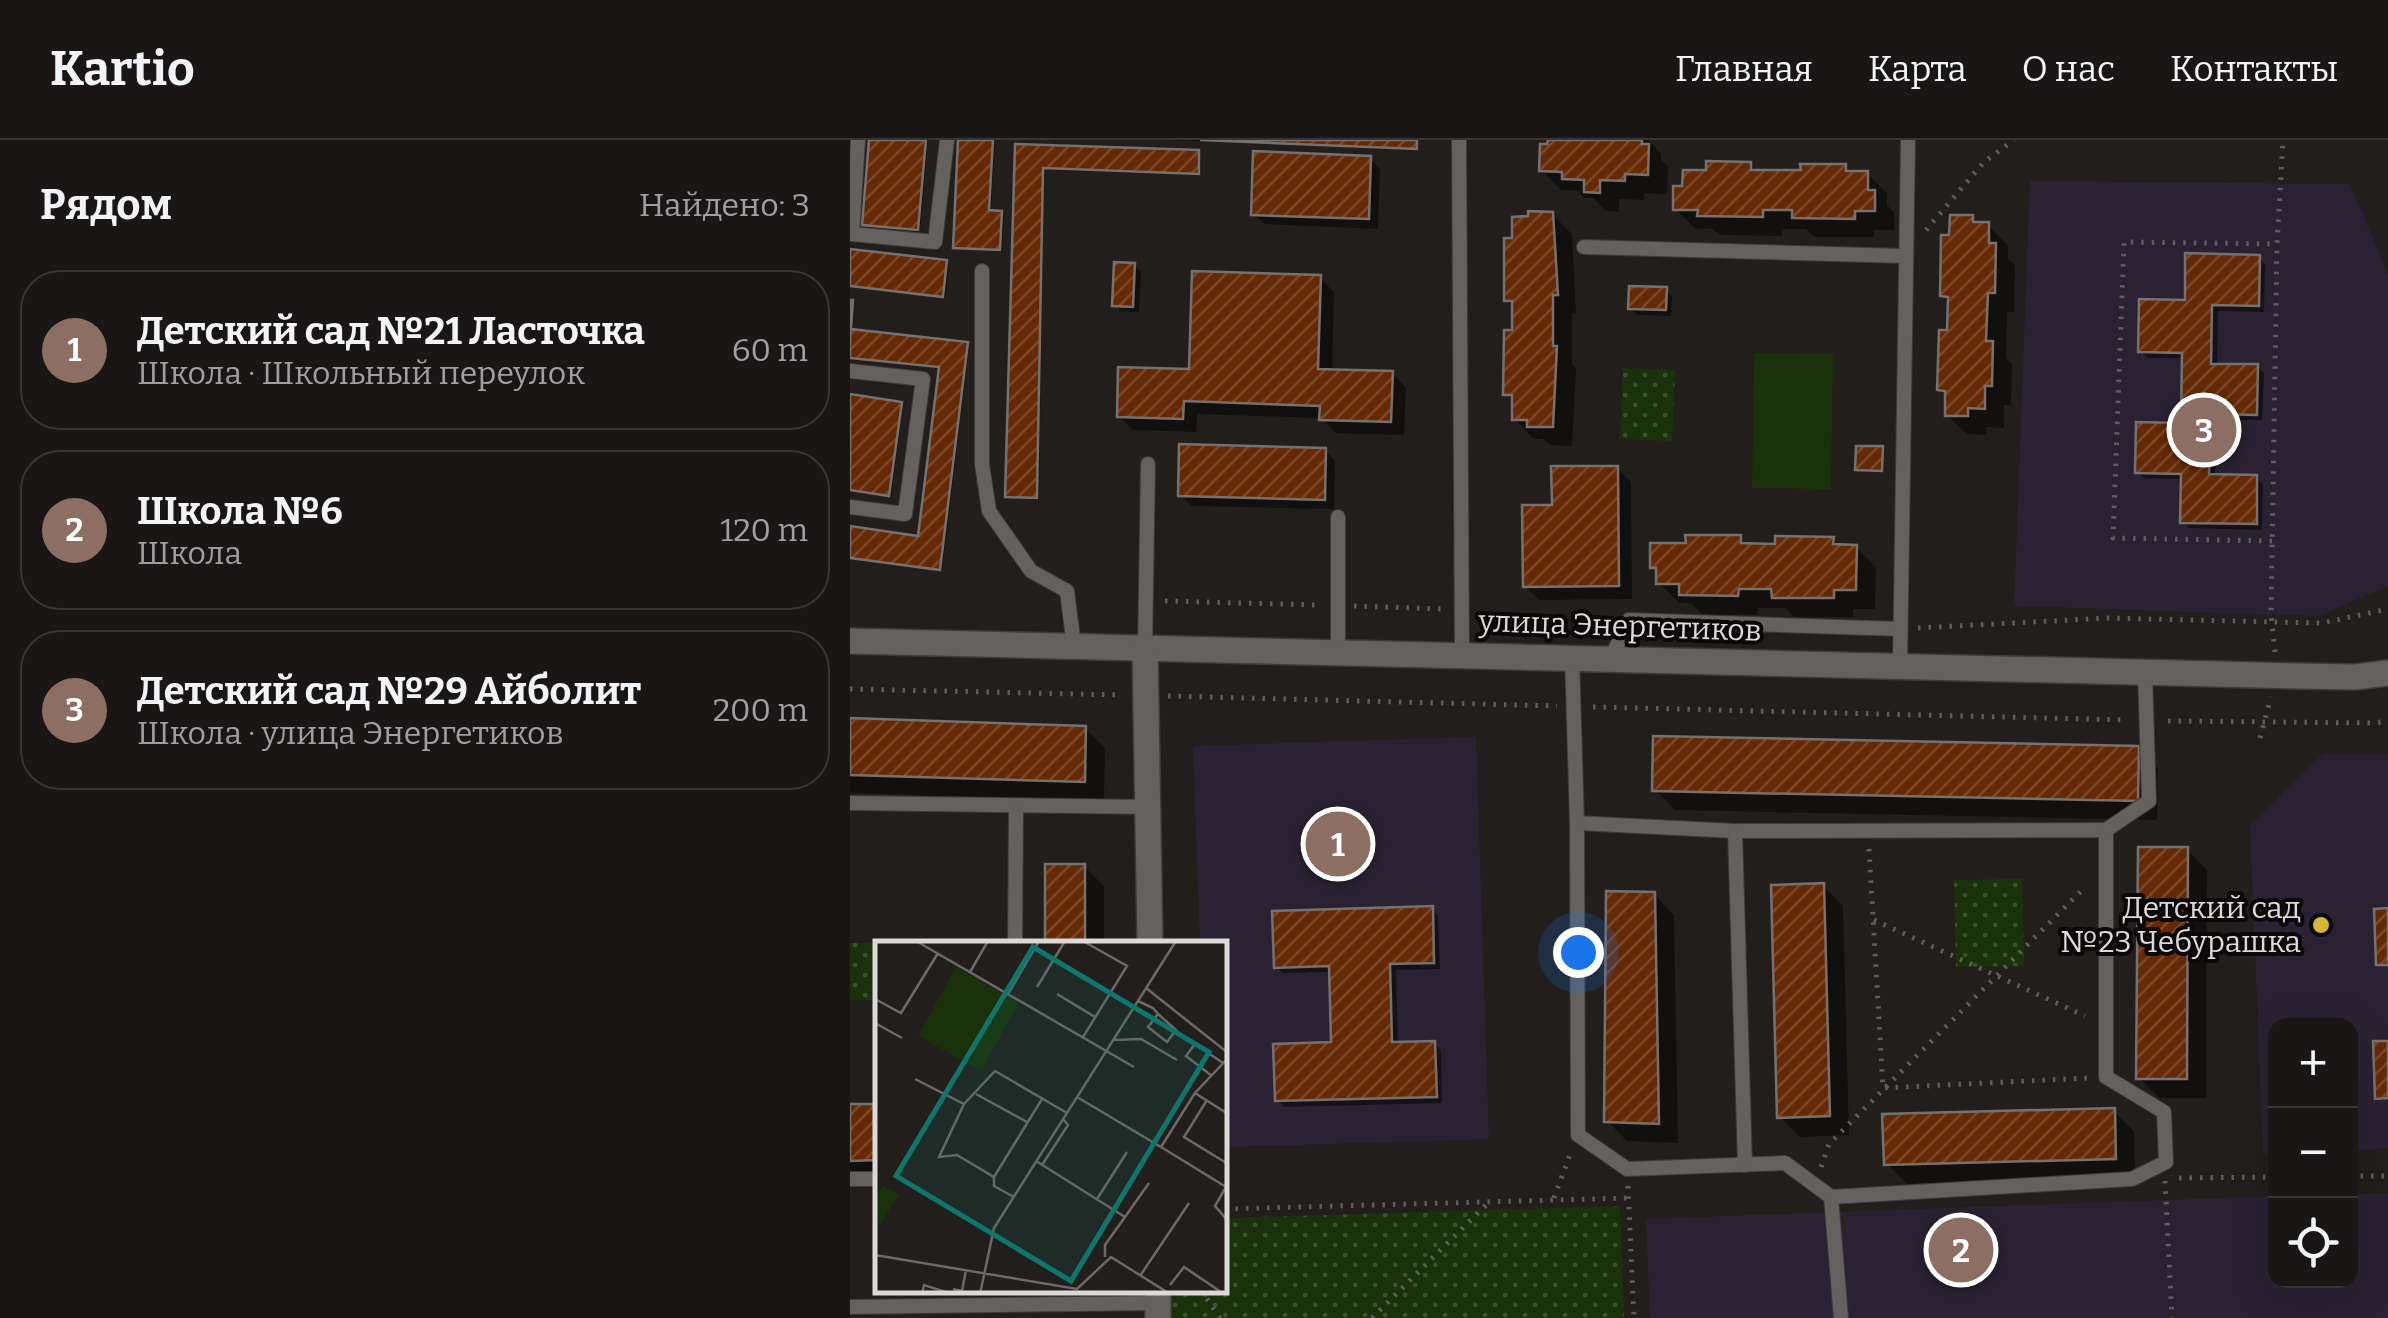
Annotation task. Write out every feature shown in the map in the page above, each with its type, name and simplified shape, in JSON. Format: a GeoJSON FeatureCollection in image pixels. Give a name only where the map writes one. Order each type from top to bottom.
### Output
{"type":"FeatureCollection","features":[{"type":"Feature","properties":{"kind":"street","name":"улица Энергетиков"},"geometry":{"type":"LineString","coordinates":[[850,641],[2355,677],[2388,673]]}},
{"type":"Feature","properties":{"kind":"street"},"geometry":{"type":"LineString","coordinates":[[1146,649],[1150,941]]}},
{"type":"Feature","properties":{"kind":"lane"},"geometry":{"type":"LineString","coordinates":[[858,140],[852,234],[935,242],[946,140]]}},
{"type":"Feature","properties":{"kind":"lane"},"geometry":{"type":"LineString","coordinates":[[1459,140],[1462,654]]}},
{"type":"Feature","properties":{"kind":"lane"},"geometry":{"type":"LineString","coordinates":[[1900,667],[1908,140]]}},
{"type":"Feature","properties":{"kind":"lane"},"geometry":{"type":"LineString","coordinates":[[1584,246],[1904,256]]}},
{"type":"Feature","properties":{"kind":"lane"},"geometry":{"type":"LineString","coordinates":[[982,271],[982,464],[989,511],[1031,571],[1067,591],[1074,646]]}},
{"type":"Feature","properties":{"kind":"lane"},"geometry":{"type":"LineString","coordinates":[[850,371],[923,379],[905,514],[850,507]]}},
{"type":"Feature","properties":{"kind":"lane"},"geometry":{"type":"LineString","coordinates":[[1146,649],[1148,464]]}},
{"type":"Feature","properties":{"kind":"lane"},"geometry":{"type":"LineString","coordinates":[[1338,517],[1338,654]]}},
{"type":"Feature","properties":{"kind":"lane"},"geometry":{"type":"LineString","coordinates":[[1611,658],[1629,620],[1900,629]]}},
{"type":"Feature","properties":{"kind":"lane"},"geometry":{"type":"LineString","coordinates":[[1572,657],[1578,1136],[1627,1169],[1785,1164],[1831,1196],[2132,1179],[2166,1162],[2164,1112],[2106,1077],[2106,830]]}},
{"type":"Feature","properties":{"kind":"lane"},"geometry":{"type":"LineString","coordinates":[[1577,823],[1734,831],[2106,830],[2149,801],[2145,672]]}},
{"type":"Feature","properties":{"kind":"lane"},"geometry":{"type":"LineString","coordinates":[[850,804],[1148,808]]}},
{"type":"Feature","properties":{"kind":"lane"},"geometry":{"type":"LineString","coordinates":[[1015,941],[1016,806]]}},
{"type":"Feature","properties":{"kind":"lane"},"geometry":{"type":"LineString","coordinates":[[1734,831],[1744,1165]]}},
{"type":"Feature","properties":{"kind":"lane"},"geometry":{"type":"LineString","coordinates":[[1831,1196],[1841,1318]]}},
{"type":"Feature","properties":{"kind":"lane"},"geometry":{"type":"LineString","coordinates":[[850,1307],[1158,1304]]}},
{"type":"Feature","properties":{"kind":"path"},"geometry":{"type":"LineString","coordinates":[[1904,256],[1984,162],[2014,140]]}},
{"type":"Feature","properties":{"kind":"path"},"geometry":{"type":"LineString","coordinates":[[2260,738],[2277,675],[2272,622],[2272,541],[2282,140]]}},
{"type":"Feature","properties":{"kind":"path"},"geometry":{"type":"LineString","coordinates":[[2272,541],[2113,538],[2124,242],[2277,244]]}},
{"type":"Feature","properties":{"kind":"path"},"geometry":{"type":"LineString","coordinates":[[1146,601],[1462,610]]}},
{"type":"Feature","properties":{"kind":"path"},"geometry":{"type":"LineString","coordinates":[[1900,629],[2108,618],[2322,623],[2388,609]]}},
{"type":"Feature","properties":{"kind":"path"},"geometry":{"type":"LineString","coordinates":[[850,689],[2264,724],[2388,721]]}},
{"type":"Feature","properties":{"kind":"path"},"geometry":{"type":"LineString","coordinates":[[1868,830],[1883,1088]]}},
{"type":"Feature","properties":{"kind":"path"},"geometry":{"type":"LineString","coordinates":[[1815,1185],[1830,1144],[2106,866]]}},
{"type":"Feature","properties":{"kind":"path"},"geometry":{"type":"LineString","coordinates":[[1874,920],[2106,1025]]}},
{"type":"Feature","properties":{"kind":"path"},"geometry":{"type":"LineString","coordinates":[[1883,1088],[2106,1077]]}},
{"type":"Feature","properties":{"kind":"path"},"geometry":{"type":"LineString","coordinates":[[1553,1200],[1578,1136]]}},
{"type":"Feature","properties":{"kind":"path"},"geometry":{"type":"LineString","coordinates":[[1627,1169],[1634,1318]]}},
{"type":"Feature","properties":{"kind":"path"},"geometry":{"type":"LineString","coordinates":[[2358,1176],[2388,1176]]}},
{"type":"Feature","properties":{"kind":"path"},"geometry":{"type":"LineString","coordinates":[[2132,1179],[2268,1177]]}},
{"type":"Feature","properties":{"kind":"path"},"geometry":{"type":"LineString","coordinates":[[2165,1178],[2172,1318]]}},
{"type":"Feature","properties":{"kind":"path"},"geometry":{"type":"LineString","coordinates":[[1228,1210],[1628,1198]]}},
{"type":"Feature","properties":{"kind":"path"},"geometry":{"type":"LineString","coordinates":[[1372,1318],[1490,1200]]}},
{"type":"Feature","properties":{"kind":"path"},"geometry":{"type":"LineString","coordinates":[[1203,1293],[1220,1318]]}},
{"type":"Feature","properties":{"kind":"shaded area"},"geometry":{"type":"Polygon","coordinates":[[[2030,181],[2350,184],[2388,274],[2388,586],[2318,616],[2014,606],[2030,181]]]}},
{"type":"Feature","properties":{"kind":"shaded area"},"geometry":{"type":"Polygon","coordinates":[[[1476,737],[1489,1139],[1228,1147],[1228,941],[1200,941],[1193,746],[1476,737]]]}},
{"type":"Feature","properties":{"kind":"shaded area","name":"Детский сад №23 Чебурашка"},"geometry":{"type":"Polygon","coordinates":[[[2323,754],[2388,755],[2388,1148],[2358,1150],[2358,1018],[2268,1018],[2268,1154],[2263,1154],[2250,825],[2323,754]]]}},
{"type":"Feature","properties":{"kind":"shaded area"},"geometry":{"type":"Polygon","coordinates":[[[2358,1194],[2388,1194],[2388,1318],[1650,1318],[1646,1219],[2268,1196],[2268,1288],[2358,1288],[2358,1194]]]}},
{"type":"Feature","properties":{"kind":"green space"},"geometry":{"type":"Polygon","coordinates":[[[1754,353],[1833,354],[1831,489],[1752,488],[1754,353]]]}},
{"type":"Feature","properties":{"kind":"green space"},"geometry":{"type":"Polygon","coordinates":[[[1623,368],[1675,370],[1672,441],[1620,439],[1623,368]]]}},
{"type":"Feature","properties":{"kind":"green space"},"geometry":{"type":"Polygon","coordinates":[[[2022,879],[2024,966],[1956,967],[1954,880],[2022,879]]]}},
{"type":"Feature","properties":{"kind":"green space"},"geometry":{"type":"Polygon","coordinates":[[[850,943],[875,943],[875,1000],[850,1000],[850,943]]]}},
{"type":"Feature","properties":{"kind":"green space"},"geometry":{"type":"Polygon","coordinates":[[[1620,1206],[1624,1318],[1171,1318],[1170,1293],[1228,1293],[1228,1218],[1620,1206]]]}},
{"type":"Feature","properties":{"kind":"building"},"geometry":{"type":"Polygon","coordinates":[[[869,140],[926,140],[918,230],[862,225],[869,140]]]}},
{"type":"Feature","properties":{"kind":"building"},"geometry":{"type":"Polygon","coordinates":[[[958,140],[993,140],[989,210],[1002,211],[1000,250],[953,248],[958,140]]]}},
{"type":"Feature","properties":{"kind":"building"},"geometry":{"type":"Polygon","coordinates":[[[1200,140],[1417,140],[1417,149],[1200,140]]]}},
{"type":"Feature","properties":{"kind":"building"},"geometry":{"type":"Polygon","coordinates":[[[1548,140],[1642,140],[1642,144],[1649,144],[1648,175],[1625,174],[1625,181],[1600,180],[1600,193],[1584,192],[1584,180],[1562,179],[1562,172],[1539,171],[1540,144],[1547,144],[1548,140]]]}},
{"type":"Feature","properties":{"kind":"building"},"geometry":{"type":"Polygon","coordinates":[[[1015,144],[1199,150],[1199,174],[1043,168],[1037,498],[1005,497],[1015,144]]]}},
{"type":"Feature","properties":{"kind":"building"},"geometry":{"type":"Polygon","coordinates":[[[1253,151],[1371,156],[1369,219],[1251,215],[1253,151]]]}},
{"type":"Feature","properties":{"kind":"building"},"geometry":{"type":"Polygon","coordinates":[[[1706,161],[1751,162],[1751,170],[1801,170],[1800,164],[1846,164],[1846,171],[1868,171],[1868,190],[1875,190],[1875,211],[1855,211],[1855,219],[1792,218],[1792,210],[1763,210],[1763,217],[1697,216],[1698,210],[1673,210],[1673,186],[1682,186],[1683,170],[1706,170],[1706,161]]]}},
{"type":"Feature","properties":{"kind":"building"},"geometry":{"type":"Polygon","coordinates":[[[1528,211],[1553,212],[1558,295],[1553,295],[1553,346],[1557,346],[1553,427],[1527,427],[1527,420],[1512,420],[1512,395],[1503,395],[1504,330],[1512,330],[1512,301],[1504,301],[1504,238],[1512,238],[1512,217],[1528,216],[1528,211]]]}},
{"type":"Feature","properties":{"kind":"building"},"geometry":{"type":"Polygon","coordinates":[[[1950,215],[1973,215],[1973,222],[1989,222],[1989,243],[1996,243],[1995,293],[1988,293],[1986,341],[1993,341],[1992,386],[1985,386],[1985,409],[1968,408],[1968,416],[1945,416],[1945,391],[1937,390],[1939,330],[1947,330],[1948,297],[1940,296],[1941,235],[1949,235],[1950,215]]]}},
{"type":"Feature","properties":{"kind":"building"},"geometry":{"type":"Polygon","coordinates":[[[850,249],[947,260],[943,297],[850,286],[850,249]]]}},
{"type":"Feature","properties":{"kind":"building"},"geometry":{"type":"Polygon","coordinates":[[[2185,253],[2260,255],[2259,306],[2212,305],[2211,364],[2258,364],[2257,415],[2211,414],[2209,474],[2257,475],[2257,524],[2180,523],[2181,474],[2135,473],[2136,422],[2181,423],[2182,353],[2138,352],[2139,299],[2185,300],[2185,253]]]}},
{"type":"Feature","properties":{"kind":"building"},"geometry":{"type":"Polygon","coordinates":[[[1114,262],[1135,263],[1133,307],[1112,306],[1114,262]]]}},
{"type":"Feature","properties":{"kind":"building"},"geometry":{"type":"Polygon","coordinates":[[[1192,271],[1321,275],[1318,369],[1393,371],[1391,422],[1319,420],[1320,406],[1184,401],[1183,419],[1117,417],[1118,367],[1189,369],[1192,271]]]}},
{"type":"Feature","properties":{"kind":"building"},"geometry":{"type":"Polygon","coordinates":[[[1629,286],[1667,287],[1666,310],[1628,309],[1629,286]]]}},
{"type":"Feature","properties":{"kind":"building"},"geometry":{"type":"Polygon","coordinates":[[[850,300],[851,329],[968,342],[940,570],[850,558],[850,526],[918,536],[939,367],[850,358],[850,300]]]}},
{"type":"Feature","properties":{"kind":"building"},"geometry":{"type":"Polygon","coordinates":[[[850,394],[902,402],[889,496],[850,490],[850,394]]]}},
{"type":"Feature","properties":{"kind":"building"},"geometry":{"type":"Polygon","coordinates":[[[1179,444],[1326,448],[1325,500],[1178,496],[1179,444]]]}},
{"type":"Feature","properties":{"kind":"building"},"geometry":{"type":"Polygon","coordinates":[[[1856,446],[1883,446],[1882,471],[1855,470],[1856,446]]]}},
{"type":"Feature","properties":{"kind":"building"},"geometry":{"type":"Polygon","coordinates":[[[1551,466],[1618,466],[1619,586],[1523,587],[1522,505],[1552,505],[1551,466]]]}},
{"type":"Feature","properties":{"kind":"building"},"geometry":{"type":"Polygon","coordinates":[[[1685,535],[1741,535],[1741,543],[1775,544],[1775,536],[1834,537],[1833,544],[1857,545],[1856,590],[1834,590],[1834,598],[1772,598],[1771,589],[1739,589],[1738,596],[1679,595],[1679,584],[1656,584],[1656,568],[1650,568],[1650,543],[1686,543],[1685,535]]]}},
{"type":"Feature","properties":{"kind":"building"},"geometry":{"type":"Polygon","coordinates":[[[850,718],[1086,726],[1085,782],[850,775],[850,718]]]}},
{"type":"Feature","properties":{"kind":"building"},"geometry":{"type":"Polygon","coordinates":[[[1653,736],[2139,746],[2138,801],[1652,791],[1653,736]]]}},
{"type":"Feature","properties":{"kind":"building"},"geometry":{"type":"Polygon","coordinates":[[[2138,847],[2188,847],[2187,1079],[2136,1079],[2138,847]]]}},
{"type":"Feature","properties":{"kind":"building"},"geometry":{"type":"Polygon","coordinates":[[[1045,864],[1085,864],[1085,941],[1045,941],[1045,864]]]}},
{"type":"Feature","properties":{"kind":"building"},"geometry":{"type":"Polygon","coordinates":[[[1824,883],[1830,1116],[1777,1118],[1771,885],[1824,883]]]}},
{"type":"Feature","properties":{"kind":"building"},"geometry":{"type":"Polygon","coordinates":[[[1606,891],[1655,892],[1659,1124],[1604,1122],[1606,891]]]}},
{"type":"Feature","properties":{"kind":"building"},"geometry":{"type":"Polygon","coordinates":[[[1433,906],[1434,963],[1390,964],[1392,1042],[1435,1041],[1437,1097],[1275,1101],[1273,1044],[1331,1042],[1329,966],[1274,968],[1272,911],[1433,906]]]}},
{"type":"Feature","properties":{"kind":"building"},"geometry":{"type":"Polygon","coordinates":[[[2388,908],[2388,965],[2376,965],[2374,909],[2388,908]]]}},
{"type":"Feature","properties":{"kind":"building"},"geometry":{"type":"Polygon","coordinates":[[[2373,1041],[2388,1041],[2388,1098],[2375,1099],[2373,1041]]]}},
{"type":"Feature","properties":{"kind":"building"},"geometry":{"type":"Polygon","coordinates":[[[850,1104],[875,1104],[875,1160],[850,1161],[850,1104]]]}},
{"type":"Feature","properties":{"kind":"building"},"geometry":{"type":"Polygon","coordinates":[[[2115,1108],[2116,1159],[1884,1165],[1882,1114],[2115,1108]]]}},
{"type":"Feature","properties":{"kind":"place","name":"Детский сад №29 Айболит"},"geometry":{"type":"Point","coordinates":[2204,430]}},
{"type":"Feature","properties":{"kind":"place","name":"Детский сад №21 Ласточка"},"geometry":{"type":"Point","coordinates":[1338,844]}},
{"type":"Feature","properties":{"kind":"place","name":"Детский сад №23 Чебурашка"},"geometry":{"type":"Point","coordinates":[2321,925]}},
{"type":"Feature","properties":{"kind":"place","name":"Школа №6"},"geometry":{"type":"Point","coordinates":[1961,1250]}}]}
